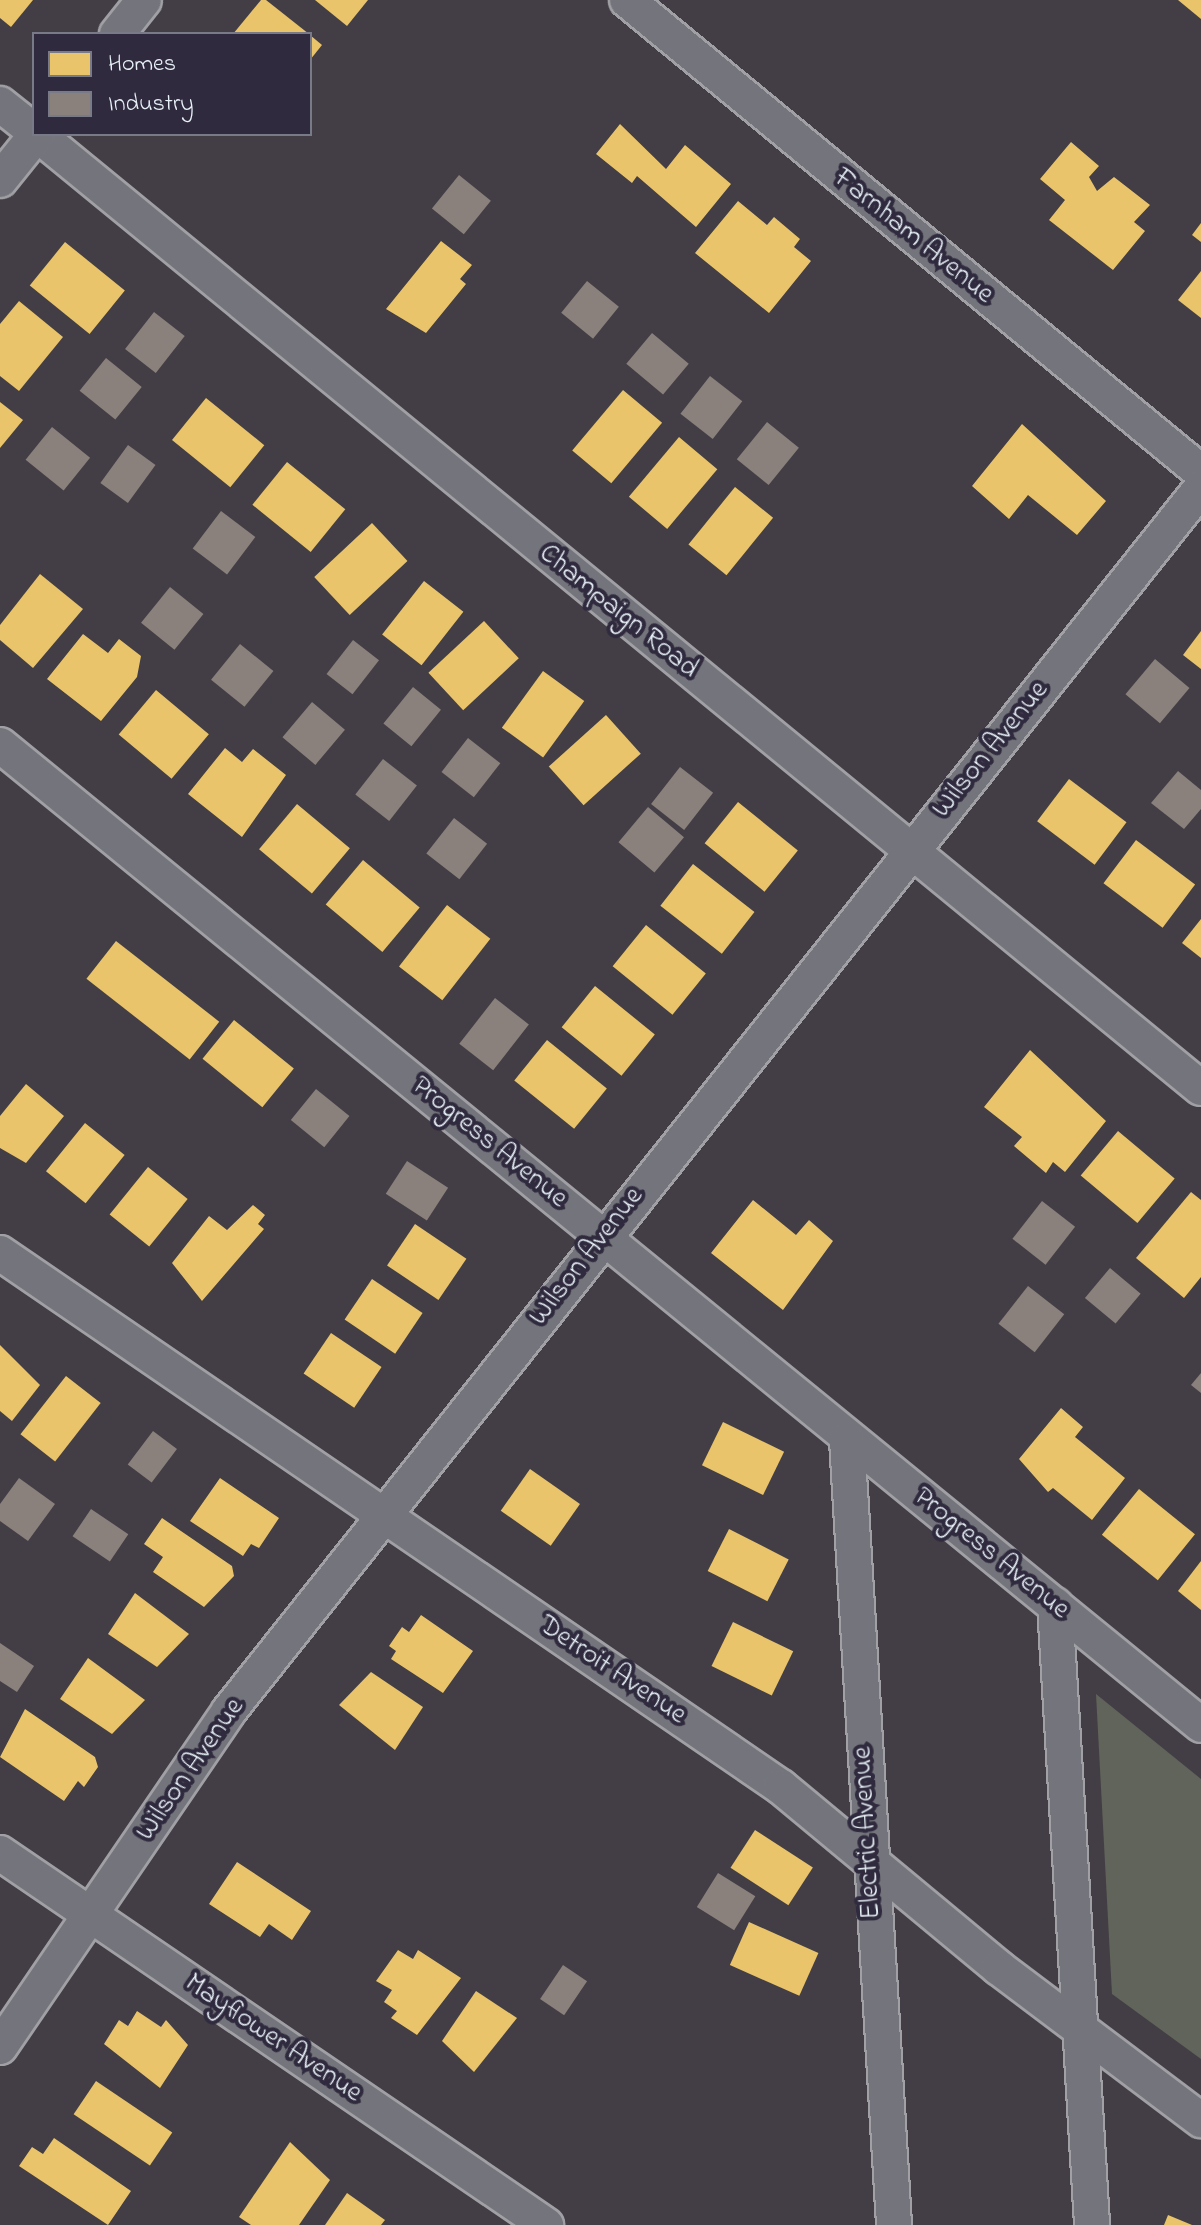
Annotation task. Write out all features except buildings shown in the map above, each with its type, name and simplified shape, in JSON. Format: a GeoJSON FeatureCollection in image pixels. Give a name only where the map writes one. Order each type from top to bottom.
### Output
{"type":"FeatureCollection","features":[{"type":"Feature","properties":{"kind":"street"},"geometry":{"type":"LineString","coordinates":[[119,32],[144,0]]}},
{"type":"Feature","properties":{"kind":"street","name":"Farnham Avenue"},"geometry":{"type":"LineString","coordinates":[[627,0],[1201,472]]}},
{"type":"Feature","properties":{"kind":"street","name":"Champaign Road"},"geometry":{"type":"LineString","coordinates":[[0,104],[32,130]]}},
{"type":"Feature","properties":{"kind":"street"},"geometry":{"type":"LineString","coordinates":[[0,180],[34,136]]}},
{"type":"Feature","properties":{"kind":"street","name":"Champaign Road"},"geometry":{"type":"LineString","coordinates":[[40,136],[1201,1088]]}},
{"type":"Feature","properties":{"kind":"street","name":"Wilson Avenue"},"geometry":{"type":"LineString","coordinates":[[0,2047],[229,1711],[604,1235],[1201,488]]}},
{"type":"Feature","properties":{"kind":"street","name":"Progress Avenue"},"geometry":{"type":"LineString","coordinates":[[0,745],[604,1235],[847,1440],[1201,1725]]}},
{"type":"Feature","properties":{"kind":"street","name":"Detroit Avenue"},"geometry":{"type":"LineString","coordinates":[[0,1253],[781,1787],[1082,2031],[1201,2120]]}},
{"type":"Feature","properties":{"kind":"street","name":"Electric Avenue"},"geometry":{"type":"LineString","coordinates":[[847,1440],[869,1860],[894,2225]]}},
{"type":"Feature","properties":{"kind":"street"},"geometry":{"type":"LineString","coordinates":[[1055,1605],[1092,2225]]}},
{"type":"Feature","properties":{"kind":"street","name":"Mayflower Avenue"},"geometry":{"type":"LineString","coordinates":[[0,1853],[546,2225]]}},
{"type":"Feature","properties":{"kind":"shaded area"},"geometry":{"type":"Polygon","coordinates":[[[1096,1694],[1201,1779],[1201,2059],[1112,1994],[1096,1694]]]}}]}
